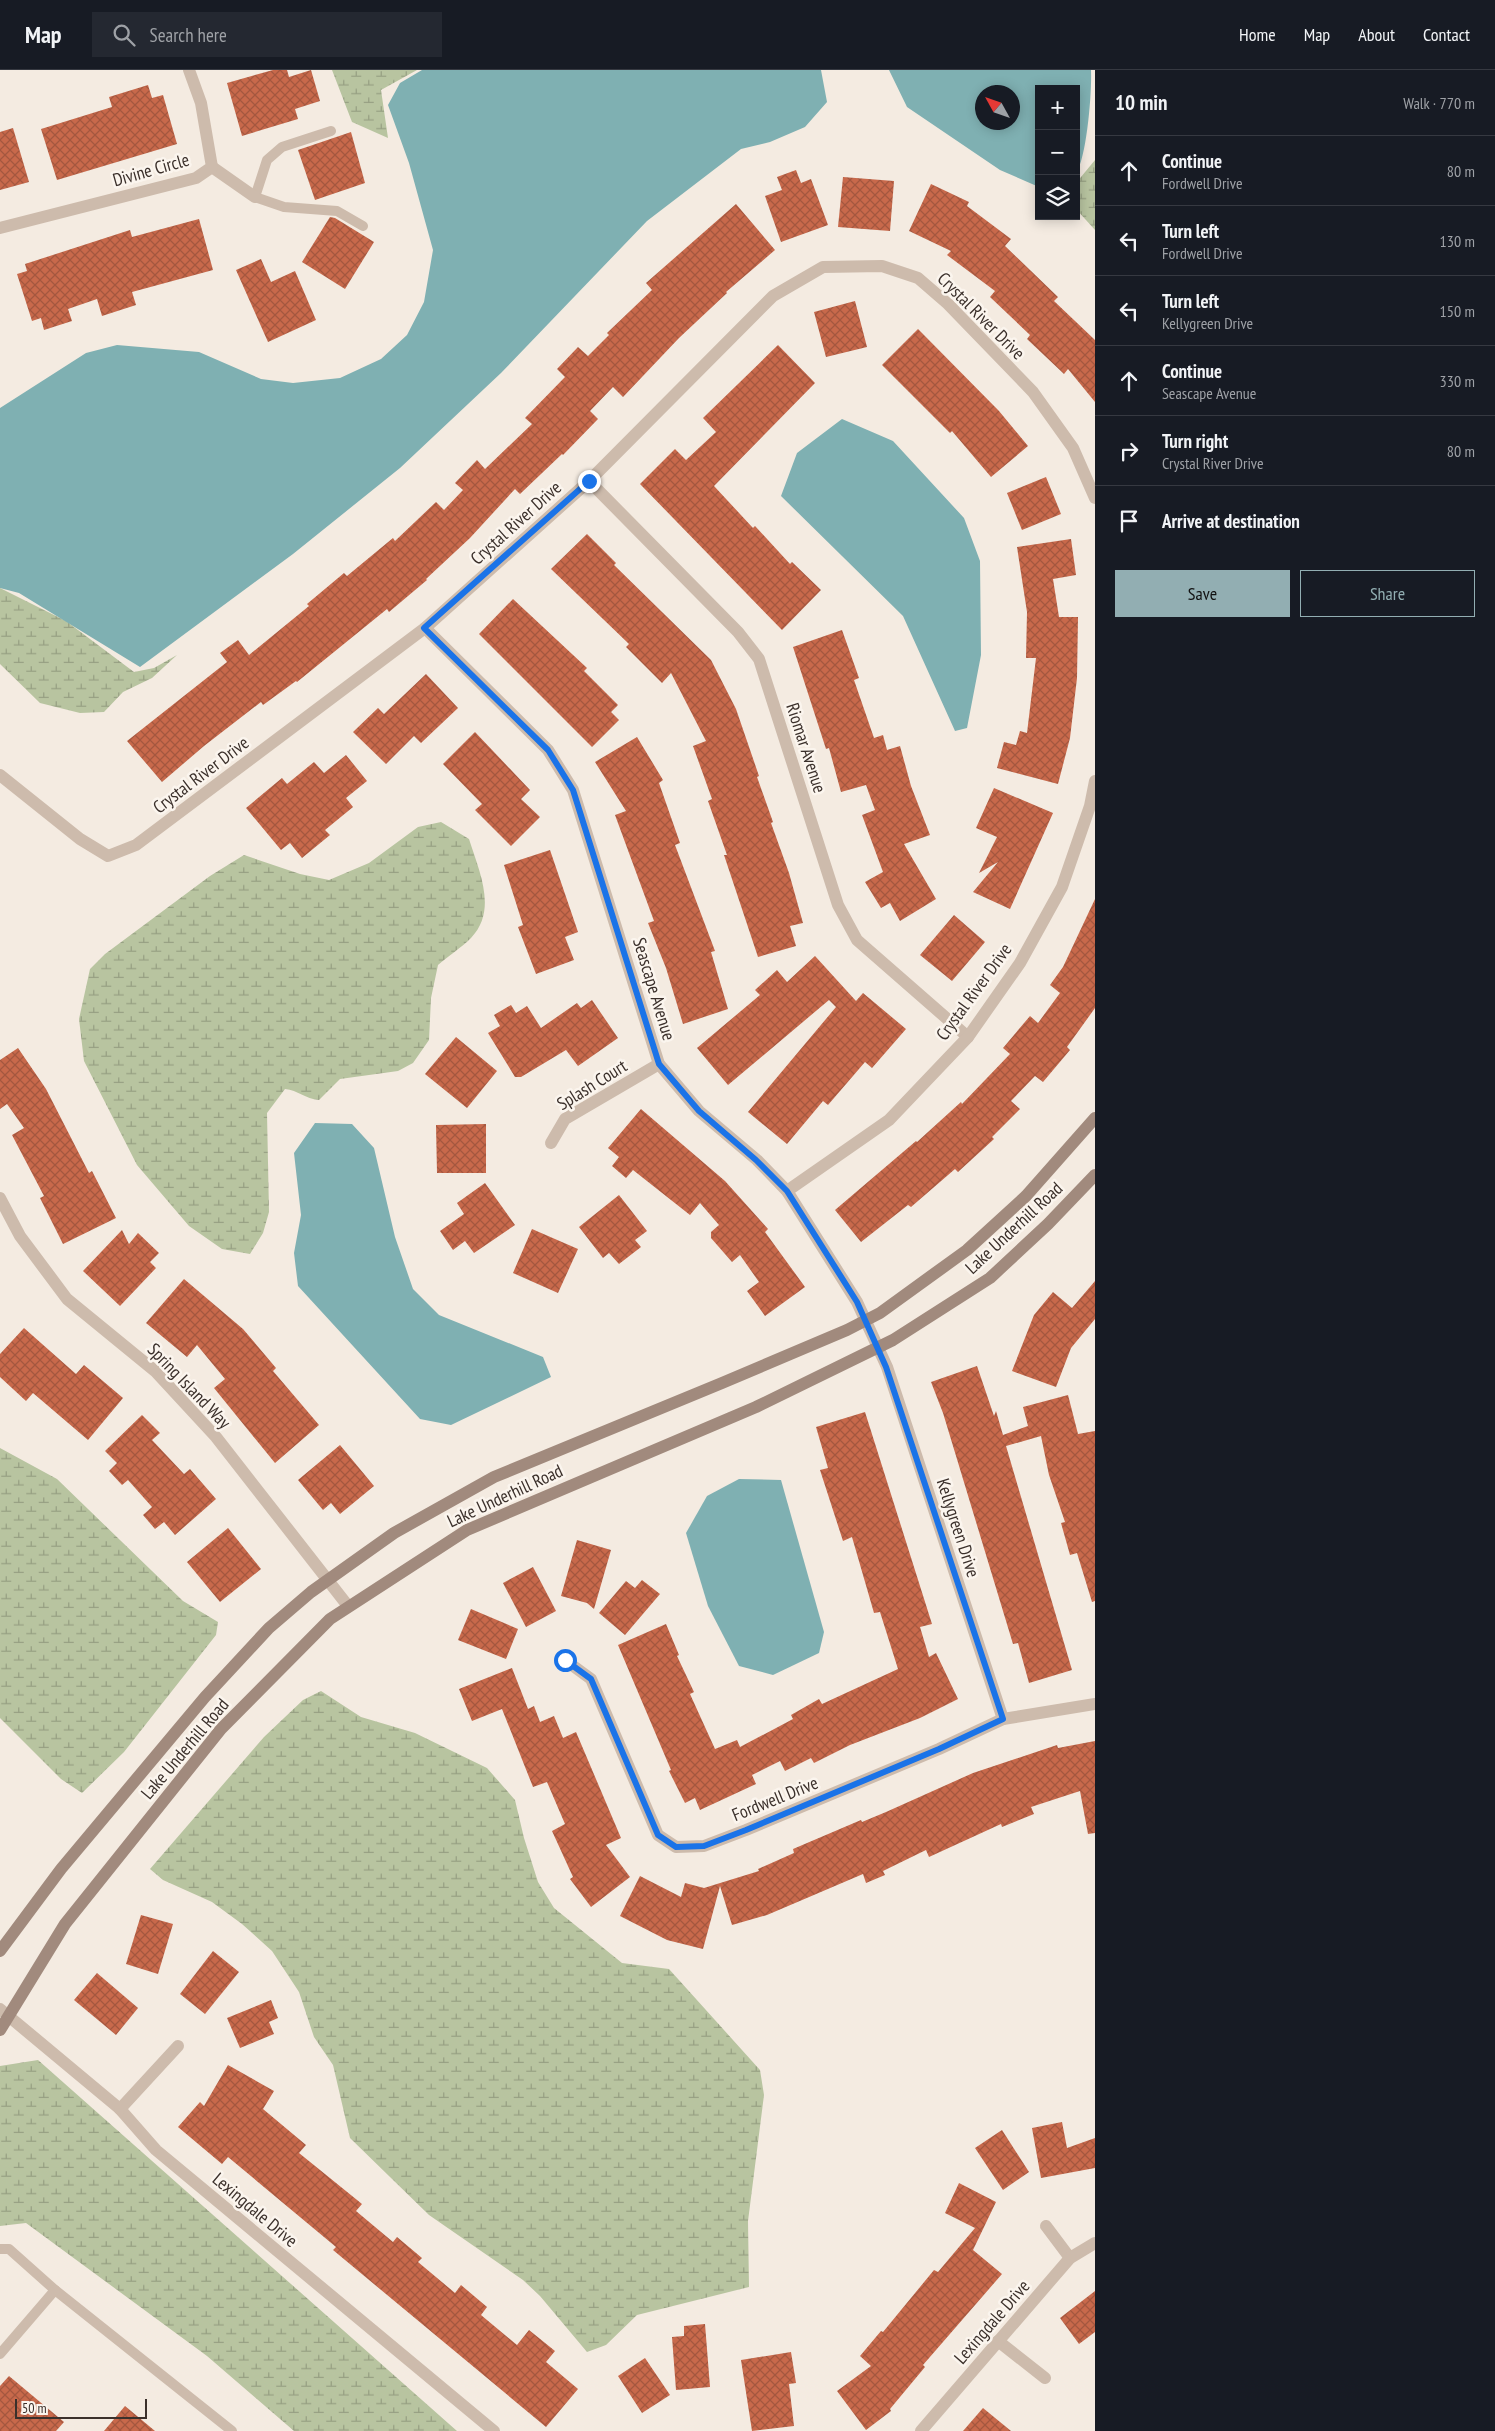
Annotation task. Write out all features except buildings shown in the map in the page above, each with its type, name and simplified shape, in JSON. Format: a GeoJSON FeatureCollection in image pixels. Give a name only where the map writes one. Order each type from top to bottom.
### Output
{"type":"FeatureCollection","features":[{"type":"Feature","properties":{"kind":"street","name":"Divine Circle"},"geometry":{"type":"LineString","coordinates":[[0,228],[196,178],[212,167],[201,102],[189,70]]}},
{"type":"Feature","properties":{"kind":"street"},"geometry":{"type":"LineString","coordinates":[[212,167],[255,197]]}},
{"type":"Feature","properties":{"kind":"street","name":"Crystal River Drive"},"geometry":{"type":"LineString","coordinates":[[0,775],[80,839],[108,856],[136,845],[424,628],[589,481],[773,296],[823,266],[882,266],[918,278],[948,304],[1032,392],[1073,448],[1095,498]]}},
{"type":"Feature","properties":{"kind":"street","name":"Riomar Avenue"},"geometry":{"type":"LineString","coordinates":[[589,481],[738,632],[759,658],[838,905],[858,940],[968,1036]]}},
{"type":"Feature","properties":{"kind":"street","name":"Seascape Avenue"},"geometry":{"type":"LineString","coordinates":[[424,628],[548,750],[573,790],[659,1064],[699,1111],[756,1160],[787,1191],[857,1302],[878,1349]]}},
{"type":"Feature","properties":{"kind":"street","name":"Crystal River Drive"},"geometry":{"type":"LineString","coordinates":[[787,1191],[889,1120],[968,1036],[1020,963],[1062,887],[1090,806],[1095,781]]}},
{"type":"Feature","properties":{"kind":"street","name":"Splash Court"},"geometry":{"type":"LineString","coordinates":[[551,1143],[564,1119],[659,1064]]}},
{"type":"Feature","properties":{"kind":"street","name":"Lake Underhill Road"},"geometry":{"type":"LineString","coordinates":[[0,1950],[62,1869],[205,1697],[269,1628],[328,1579],[394,1533],[494,1477],[731,1380],[880,1313],[966,1250],[1026,1196],[1095,1118]]}},
{"type":"Feature","properties":{"kind":"street","name":"Lake Underhill Road"},"geometry":{"type":"LineString","coordinates":[[0,2030],[5,2012],[65,1924],[221,1729],[330,1619],[467,1530],[756,1406],[878,1349],[990,1278],[1048,1224],[1095,1175]]}},
{"type":"Feature","properties":{"kind":"street","name":"Spring Island Way"},"geometry":{"type":"LineString","coordinates":[[0,1198],[20,1236],[67,1299],[155,1371],[216,1437],[348,1606]]}},
{"type":"Feature","properties":{"kind":"street","name":"Kellygreen Drive"},"geometry":{"type":"LineString","coordinates":[[878,1349],[886,1367],[1003,1719]]}},
{"type":"Feature","properties":{"kind":"street","name":"Fordwell Drive"},"geometry":{"type":"LineString","coordinates":[[565,1660],[591,1679],[658,1835],[676,1847],[704,1846],[746,1830],[939,1749],[1003,1719],[1095,1704]]}},
{"type":"Feature","properties":{"kind":"street","name":"Lexingdale Drive"},"geometry":{"type":"LineString","coordinates":[[5,2012],[120,2109],[156,2150],[494,2431]]}},
{"type":"Feature","properties":{"kind":"street"},"geometry":{"type":"LineString","coordinates":[[120,2109],[178,2046]]}},
{"type":"Feature","properties":{"kind":"street"},"geometry":{"type":"LineString","coordinates":[[1046,2226],[1070,2258]]}},
{"type":"Feature","properties":{"kind":"street","name":"Lexingdale Drive"},"geometry":{"type":"LineString","coordinates":[[921,2431],[1070,2258],[1095,2243]]}},
{"type":"Feature","properties":{"kind":"street"},"geometry":{"type":"LineString","coordinates":[[998,2341],[1045,2378]]}},
{"type":"Feature","properties":{"kind":"lane"},"geometry":{"type":"LineString","coordinates":[[331,132],[282,147],[266,160],[255,197],[284,207],[337,211],[363,226]]}},
{"type":"Feature","properties":{"kind":"lane"},"geometry":{"type":"LineString","coordinates":[[0,2250],[9,2249],[55,2290],[232,2431]]}},
{"type":"Feature","properties":{"kind":"lane"},"geometry":{"type":"LineString","coordinates":[[0,2354],[55,2290]]}},
{"type":"Feature","properties":{"kind":"green space"},"geometry":{"type":"Polygon","coordinates":[[[332,70],[417,70],[381,90],[388,138],[352,122],[332,70]]]}},
{"type":"Feature","properties":{"kind":"green space"},"geometry":{"type":"Polygon","coordinates":[[[1095,160],[1095,230],[1080,213],[1080,178],[1095,160]]]}},
{"type":"Feature","properties":{"kind":"green space"},"geometry":{"type":"Polygon","coordinates":[[[0,588],[66,621],[134,672],[154,668],[177,655],[152,678],[123,692],[104,712],[80,713],[40,703],[0,664],[0,588]]]}},
{"type":"Feature","properties":{"kind":"green space"},"geometry":{"type":"Polygon","coordinates":[[[441,822],[469,839],[481,877],[485,903],[479,927],[471,938],[438,965],[431,998],[429,1040],[413,1063],[398,1071],[340,1079],[319,1100],[285,1089],[267,1113],[269,1212],[263,1233],[250,1254],[222,1249],[189,1226],[137,1165],[84,1061],[79,1019],[90,969],[105,954],[210,876],[244,855],[300,874],[329,880],[369,863],[418,827],[441,822]]]}},
{"type":"Feature","properties":{"kind":"green space"},"geometry":{"type":"Polygon","coordinates":[[[0,1448],[57,1479],[183,1601],[218,1622],[216,1635],[124,1752],[82,1793],[61,1779],[0,1718],[0,1448]]]}},
{"type":"Feature","properties":{"kind":"green space"},"geometry":{"type":"Polygon","coordinates":[[[321,1691],[361,1717],[415,1733],[487,1768],[515,1800],[524,1838],[538,1882],[554,1908],[622,1963],[669,1969],[760,2070],[764,2095],[748,2221],[749,2287],[637,2315],[606,2345],[587,2352],[540,2296],[523,2280],[429,2215],[350,2138],[333,2065],[314,2037],[299,1992],[272,1951],[242,1924],[212,1902],[163,1880],[150,1869],[264,1737],[303,1700],[321,1691]]]}},
{"type":"Feature","properties":{"kind":"green space"},"geometry":{"type":"Polygon","coordinates":[[[38,2060],[457,2431],[294,2431],[207,2356],[26,2223],[0,2226],[0,2066],[38,2060]]]}},
{"type":"Feature","properties":{"kind":"water"},"geometry":{"type":"Polygon","coordinates":[[[422,70],[821,70],[827,102],[805,127],[770,142],[741,149],[647,221],[501,373],[400,468],[293,554],[140,667],[19,593],[0,588],[0,408],[86,353],[117,345],[199,352],[261,379],[293,383],[340,378],[381,359],[407,335],[424,302],[433,250],[409,163],[388,105],[400,83],[422,70]]]}},
{"type":"Feature","properties":{"kind":"water"},"geometry":{"type":"Polygon","coordinates":[[[889,70],[1091,70],[1090,108],[1080,165],[1080,85],[1035,85],[1035,185],[1000,170],[907,107],[889,70]]]}},
{"type":"Feature","properties":{"kind":"water"},"geometry":{"type":"Polygon","coordinates":[[[842,419],[893,441],[964,518],[980,561],[981,655],[967,728],[955,731],[903,616],[781,496],[797,453],[842,419]]]}},
{"type":"Feature","properties":{"kind":"water"},"geometry":{"type":"Polygon","coordinates":[[[315,1123],[352,1124],[374,1148],[395,1237],[413,1289],[439,1315],[543,1357],[551,1377],[451,1425],[420,1419],[298,1286],[294,1253],[301,1215],[294,1153],[315,1123]]]}},
{"type":"Feature","properties":{"kind":"water"},"geometry":{"type":"Polygon","coordinates":[[[739,1479],[781,1480],[824,1632],[819,1653],[773,1675],[739,1666],[708,1606],[686,1533],[707,1496],[739,1479]]]}},
{"type":"Feature","properties":{"kind":"route"},"geometry":{"type":"LineString","coordinates":[[565,1660],[591,1679],[658,1835],[676,1847],[704,1846],[746,1830],[939,1749],[1003,1719],[886,1367],[857,1302],[787,1191],[756,1160],[699,1111],[659,1064],[573,790],[548,750],[424,628],[589,481]]}}]}
